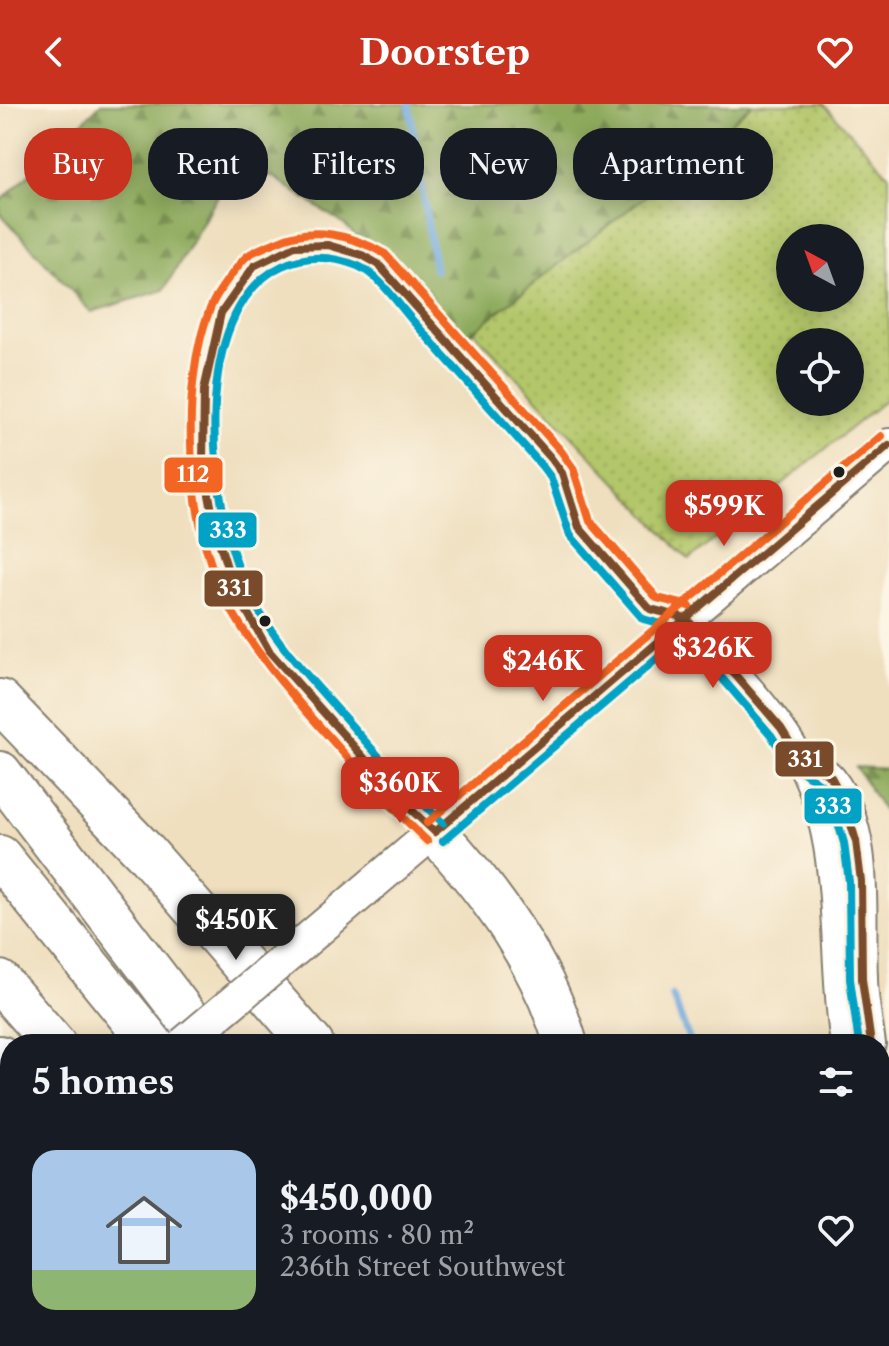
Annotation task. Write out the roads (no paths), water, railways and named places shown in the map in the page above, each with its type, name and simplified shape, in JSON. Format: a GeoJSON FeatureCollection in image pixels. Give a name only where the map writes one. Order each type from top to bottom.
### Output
{"type":"FeatureCollection","features":[{"type":"Feature","properties":{"kind":"highway"},"geometry":{"type":"LineString","coordinates":[[0,701],[144,851],[303,1034]]}},
{"type":"Feature","properties":{"kind":"highway"},"geometry":{"type":"LineString","coordinates":[[0,773],[199,1034]]}},
{"type":"Feature","properties":{"kind":"highway"},"geometry":{"type":"LineString","coordinates":[[435,832],[509,921],[549,996],[562,1034]]}},
{"type":"Feature","properties":{"kind":"highway"},"geometry":{"type":"LineString","coordinates":[[0,857],[144,1034]]}},
{"type":"Feature","properties":{"kind":"highway"},"geometry":{"type":"LineString","coordinates":[[0,901],[109,1034]]}},
{"type":"Feature","properties":{"kind":"highway"},"geometry":{"type":"LineString","coordinates":[[0,982],[45,1034]]}},
{"type":"Feature","properties":{"kind":"main road"},"geometry":{"type":"LineString","coordinates":[[195,1034],[889,445]]}},
{"type":"Feature","properties":{"kind":"street"},"geometry":{"type":"LineString","coordinates":[[686,618],[781,728],[797,754],[828,841],[844,1034]]}},
{"type":"Feature","properties":{"kind":"street"},"geometry":{"type":"LineString","coordinates":[[797,754],[831,777],[844,801],[856,841],[861,881],[862,979],[870,1034]]}},
{"type":"Feature","properties":{"kind":"waterway"},"geometry":{"type":"LineString","coordinates":[[409,104],[435,270]]}},
{"type":"Feature","properties":{"kind":"waterway"},"geometry":{"type":"LineString","coordinates":[[837,825],[846,868],[848,911]]}},
{"type":"Feature","properties":{"kind":"waterway"},"geometry":{"type":"LineString","coordinates":[[672,995],[687,1034]]}}]}
